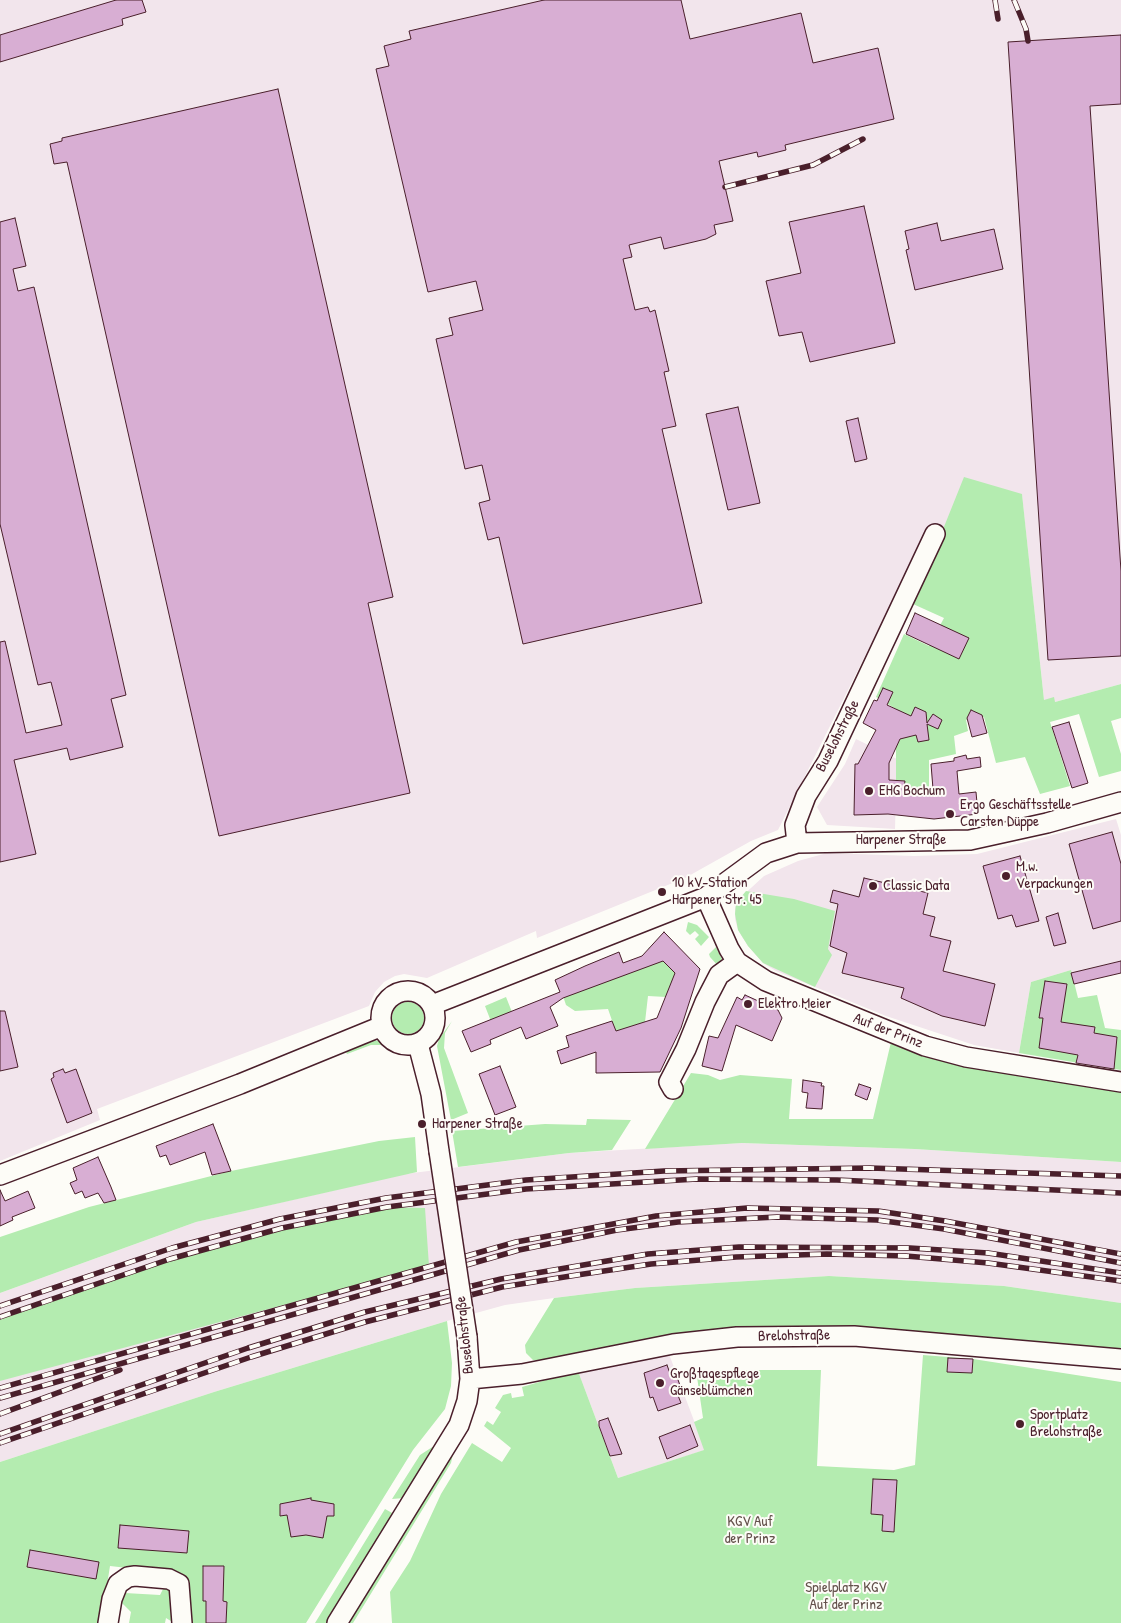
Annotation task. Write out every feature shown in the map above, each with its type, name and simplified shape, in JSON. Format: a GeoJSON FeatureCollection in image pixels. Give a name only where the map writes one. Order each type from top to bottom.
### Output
{"type":"FeatureCollection","features":[{"type":"Feature","properties":{"kind":"street","name":"Buselohstraße"},"geometry":{"type":"LineString","coordinates":[[797,842],[795,826],[806,796],[828,762],[935,534]]}},
{"type":"Feature","properties":{"kind":"street","name":"Harpener Straße"},"geometry":{"type":"LineString","coordinates":[[797,842],[970,840],[1047,824],[1121,802]]}},
{"type":"Feature","properties":{"kind":"street"},"geometry":{"type":"LineString","coordinates":[[432,1005],[706,897],[766,853],[797,842]]}},
{"type":"Feature","properties":{"kind":"street","name":"Auf der Prinz"},"geometry":{"type":"LineString","coordinates":[[706,897],[729,950],[737,962],[766,982],[925,1046],[966,1057],[1121,1082]]}},
{"type":"Feature","properties":{"kind":"street"},"geometry":{"type":"LineString","coordinates":[[673,1089],[668,1082],[686,1048],[705,1002],[719,976],[737,962]]}},
{"type":"Feature","properties":{"kind":"street"},"geometry":{"type":"LineString","coordinates":[[402,991],[419,993],[432,1005],[435,1012],[434,1027],[430,1035],[418,1044],[400,1044],[392,1040],[382,1026],[382,1008],[394,994],[402,991]]}},
{"type":"Feature","properties":{"kind":"street"},"geometry":{"type":"LineString","coordinates":[[0,1175],[156,1117],[382,1026]]}},
{"type":"Feature","properties":{"kind":"street","name":"Buselohstraße"},"geometry":{"type":"LineString","coordinates":[[337,1623],[459,1425],[467,1402],[470,1379],[467,1337],[431,1094],[418,1044]]}},
{"type":"Feature","properties":{"kind":"street","name":"Brelohstraße"},"geometry":{"type":"LineString","coordinates":[[470,1379],[522,1374],[673,1344],[737,1337],[854,1336],[1121,1359]]}},
{"type":"Feature","properties":{"kind":"street"},"geometry":{"type":"LineString","coordinates":[[108,1623],[112,1599],[118,1584],[128,1577],[135,1576],[169,1579],[179,1584],[182,1623]]}},
{"type":"Feature","properties":{"kind":"shaded area"},"geometry":{"type":"Polygon","coordinates":[[[0,0],[1121,0],[1121,684],[1055,702],[1044,700],[1022,495],[933,554],[919,548],[778,830],[751,841],[685,878],[537,938],[536,931],[427,978],[404,974],[395,976],[384,982],[375,992],[369,1006],[97,1109],[100,1120],[0,1161],[0,0]]]}},
{"type":"Feature","properties":{"kind":"shaded area","name":"EHG Bochum"},"geometry":{"type":"Polygon","coordinates":[[[856,739],[897,759],[895,829],[827,825],[817,807],[845,764],[856,739]]]}},
{"type":"Feature","properties":{"kind":"shaded area"},"geometry":{"type":"Polygon","coordinates":[[[1116,819],[1121,835],[1121,961],[1071,973],[1071,970],[1031,982],[1019,1053],[974,1045],[886,1016],[776,971],[763,963],[748,946],[738,930],[735,908],[739,899],[764,876],[798,861],[827,853],[914,856],[977,854],[1116,819]]]}},
{"type":"Feature","properties":{"kind":"shaded area"},"geometry":{"type":"Polygon","coordinates":[[[742,1143],[915,1149],[1121,1162],[1121,1303],[1004,1286],[829,1276],[635,1288],[554,1298],[505,1305],[447,1321],[214,1392],[0,1462],[0,1293],[196,1222],[405,1174],[569,1153],[742,1143]]]}},
{"type":"Feature","properties":{"kind":"shaded area"},"geometry":{"type":"Polygon","coordinates":[[[669,1354],[705,1450],[618,1478],[578,1371],[669,1354]]]}},
{"type":"Feature","properties":{"kind":"green space"},"geometry":{"type":"Polygon","coordinates":[[[964,477],[1022,494],[1044,700],[1054,697],[1055,702],[1121,684],[1121,718],[1111,721],[1121,754],[1121,771],[1099,777],[1079,714],[1050,722],[1070,786],[1040,794],[1025,757],[996,763],[984,717],[966,720],[968,731],[954,736],[956,754],[929,760],[929,795],[896,792],[896,740],[884,734],[896,709],[876,697],[904,634],[929,646],[944,618],[913,604],[964,477]]]}},
{"type":"Feature","properties":{"kind":"green space"},"geometry":{"type":"Polygon","coordinates":[[[746,891],[794,899],[835,911],[828,949],[832,955],[815,987],[763,963],[748,946],[738,930],[735,914],[736,903],[746,891]]]}},
{"type":"Feature","properties":{"kind":"green space"},"geometry":{"type":"Polygon","coordinates":[[[688,922],[697,925],[709,937],[701,946],[695,939],[699,935],[695,931],[690,935],[686,931],[688,922]]]}},
{"type":"Feature","properties":{"kind":"green space"},"geometry":{"type":"Polygon","coordinates":[[[649,947],[677,975],[666,997],[648,996],[645,1022],[616,1032],[608,1009],[575,1011],[566,1005],[563,996],[651,965],[647,954],[649,947]]]}},
{"type":"Feature","properties":{"kind":"green space"},"geometry":{"type":"Polygon","coordinates":[[[716,947],[722,959],[719,967],[709,954],[716,947]]]}},
{"type":"Feature","properties":{"kind":"green space"},"geometry":{"type":"Polygon","coordinates":[[[1071,970],[1078,998],[1097,995],[1105,1028],[1121,1030],[1121,1070],[1019,1053],[1031,982],[1071,970]]]}},
{"type":"Feature","properties":{"kind":"green space"},"geometry":{"type":"Polygon","coordinates":[[[506,997],[512,1012],[492,1024],[485,1006],[506,997]]]}},
{"type":"Feature","properties":{"kind":"green space"},"geometry":{"type":"Polygon","coordinates":[[[408,1002],[419,1007],[424,1018],[419,1029],[408,1034],[397,1029],[392,1018],[397,1007],[408,1002]]]}},
{"type":"Feature","properties":{"kind":"green space"},"geometry":{"type":"Polygon","coordinates":[[[452,1021],[445,1033],[444,1048],[468,1113],[451,1120],[437,1046],[439,1039],[452,1021]]]}},
{"type":"Feature","properties":{"kind":"green space"},"geometry":{"type":"Polygon","coordinates":[[[373,1040],[383,1042],[382,1045],[371,1045],[347,1054],[345,1050],[373,1040]]]}},
{"type":"Feature","properties":{"kind":"green space"},"geometry":{"type":"Polygon","coordinates":[[[891,1042],[967,1066],[1121,1092],[1121,1162],[915,1149],[742,1143],[645,1149],[691,1073],[708,1075],[720,1080],[740,1075],[792,1079],[789,1119],[873,1119],[891,1042]]]}},
{"type":"Feature","properties":{"kind":"green space"},"geometry":{"type":"Polygon","coordinates":[[[587,1119],[631,1120],[612,1150],[569,1153],[458,1167],[452,1131],[545,1124],[586,1125],[587,1119]]]}},
{"type":"Feature","properties":{"kind":"green space"},"geometry":{"type":"Polygon","coordinates":[[[415,1137],[417,1172],[196,1222],[0,1293],[0,1237],[89,1207],[231,1171],[379,1141],[415,1137]]]}},
{"type":"Feature","properties":{"kind":"green space"},"geometry":{"type":"Polygon","coordinates":[[[387,1207],[425,1208],[429,1266],[0,1381],[0,1320],[35,1304],[222,1244],[282,1228],[387,1207]]]}},
{"type":"Feature","properties":{"kind":"green space"},"geometry":{"type":"Polygon","coordinates":[[[829,1276],[1004,1286],[1121,1303],[1121,1352],[852,1328],[547,1361],[533,1360],[526,1353],[525,1345],[554,1298],[635,1288],[829,1276]]]}},
{"type":"Feature","properties":{"kind":"green space"},"geometry":{"type":"Polygon","coordinates":[[[447,1321],[452,1363],[451,1386],[445,1409],[413,1450],[306,1623],[188,1623],[172,1573],[110,1566],[101,1623],[0,1623],[0,1462],[214,1392],[447,1321]]]}},
{"type":"Feature","properties":{"kind":"green space","name":"KGV Auf der Prinz"},"geometry":{"type":"Polygon","coordinates":[[[923,1355],[973,1359],[1121,1382],[1121,1623],[392,1623],[390,1592],[410,1561],[441,1494],[472,1443],[502,1462],[511,1448],[484,1426],[487,1421],[493,1425],[501,1412],[495,1408],[503,1395],[511,1393],[512,1398],[524,1396],[522,1387],[578,1371],[618,1478],[704,1450],[694,1422],[703,1418],[696,1370],[821,1370],[817,1466],[894,1470],[915,1465],[923,1355]]]}},
{"type":"Feature","properties":{"kind":"green space"},"geometry":{"type":"Polygon","coordinates":[[[437,1444],[404,1498],[392,1499],[420,1455],[437,1444]]]}},
{"type":"Feature","properties":{"kind":"green space"},"geometry":{"type":"Polygon","coordinates":[[[453,1454],[451,1463],[353,1623],[345,1623],[441,1467],[453,1454]]]}},
{"type":"Feature","properties":{"kind":"green space"},"geometry":{"type":"Polygon","coordinates":[[[385,1509],[394,1514],[328,1623],[315,1623],[385,1509]]]}},
{"type":"Feature","properties":{"kind":"green space"},"geometry":{"type":"Polygon","coordinates":[[[166,1583],[173,1589],[174,1623],[166,1618],[165,1623],[129,1623],[131,1612],[120,1601],[125,1593],[160,1595],[166,1583]]]}},
{"type":"Feature","properties":{"kind":"building"},"geometry":{"type":"Polygon","coordinates":[[[116,0],[142,0],[146,12],[122,19],[123,25],[0,62],[0,35],[116,0]]]}},
{"type":"Feature","properties":{"kind":"building"},"geometry":{"type":"Polygon","coordinates":[[[544,0],[681,0],[690,39],[801,13],[813,63],[878,48],[894,119],[785,145],[786,150],[758,157],[757,152],[719,161],[733,221],[714,225],[716,234],[706,239],[664,249],[661,237],[629,245],[632,257],[623,259],[635,310],[648,307],[650,312],[655,310],[669,371],[664,372],[676,426],[662,429],[702,603],[523,644],[499,537],[488,540],[479,503],[490,500],[482,465],[465,469],[436,339],[453,335],[449,318],[483,310],[476,281],[428,292],[376,69],[389,66],[384,46],[411,39],[409,31],[544,0]]]}},
{"type":"Feature","properties":{"kind":"building"},"geometry":{"type":"Polygon","coordinates":[[[1121,35],[1121,104],[1090,106],[1121,571],[1121,656],[1048,660],[1008,42],[1121,35]]]}},
{"type":"Feature","properties":{"kind":"building"},"geometry":{"type":"Polygon","coordinates":[[[278,89],[393,597],[368,603],[410,793],[219,836],[67,162],[54,164],[50,144],[62,141],[62,138],[278,89]]]}},
{"type":"Feature","properties":{"kind":"building"},"geometry":{"type":"Polygon","coordinates":[[[864,206],[895,343],[810,362],[802,332],[779,336],[766,281],[801,273],[789,222],[864,206]]]}},
{"type":"Feature","properties":{"kind":"building"},"geometry":{"type":"Polygon","coordinates":[[[15,218],[26,266],[13,269],[18,291],[34,287],[126,695],[111,699],[123,747],[70,760],[67,748],[14,760],[36,854],[0,862],[0,642],[5,641],[26,733],[62,725],[51,682],[38,685],[0,524],[0,222],[15,218]]]}},
{"type":"Feature","properties":{"kind":"building"},"geometry":{"type":"Polygon","coordinates":[[[937,223],[941,241],[994,229],[1003,269],[915,290],[906,250],[909,249],[905,231],[937,223]]]}},
{"type":"Feature","properties":{"kind":"building"},"geometry":{"type":"Polygon","coordinates":[[[738,407],[760,503],[728,510],[706,414],[738,407]]]}},
{"type":"Feature","properties":{"kind":"building"},"geometry":{"type":"Polygon","coordinates":[[[858,418],[867,459],[855,462],[846,421],[858,418]]]}},
{"type":"Feature","properties":{"kind":"building"},"geometry":{"type":"Polygon","coordinates":[[[915,613],[969,638],[959,659],[906,634],[915,613]]]}},
{"type":"Feature","properties":{"kind":"building"},"geometry":{"type":"Polygon","coordinates":[[[883,688],[893,692],[887,705],[911,716],[915,707],[926,712],[927,723],[933,714],[942,720],[938,729],[927,724],[929,740],[918,742],[916,735],[900,739],[889,763],[889,780],[905,781],[904,787],[933,789],[931,764],[954,761],[954,758],[966,755],[967,759],[980,757],[981,767],[957,771],[959,794],[976,792],[978,814],[934,819],[888,814],[854,815],[855,764],[858,764],[876,730],[863,723],[874,700],[877,701],[883,688]]]}},
{"type":"Feature","properties":{"kind":"building"},"geometry":{"type":"Polygon","coordinates":[[[971,710],[982,715],[987,733],[972,737],[967,718],[971,710]]]}},
{"type":"Feature","properties":{"kind":"building"},"geometry":{"type":"Polygon","coordinates":[[[1069,722],[1088,783],[1072,788],[1052,727],[1069,722]]]}},
{"type":"Feature","properties":{"kind":"building"},"geometry":{"type":"Polygon","coordinates":[[[1112,832],[1121,864],[1121,921],[1093,929],[1069,844],[1112,832]]]}},
{"type":"Feature","properties":{"kind":"building"},"geometry":{"type":"Polygon","coordinates":[[[1020,856],[1039,921],[1016,927],[1012,915],[998,919],[983,866],[1020,856]]]}},
{"type":"Feature","properties":{"kind":"building"},"geometry":{"type":"Polygon","coordinates":[[[864,878],[928,893],[923,914],[935,917],[930,936],[951,941],[943,971],[995,984],[985,1026],[942,1016],[901,998],[904,988],[842,973],[847,953],[830,946],[838,904],[830,902],[833,890],[859,897],[864,878]]]}},
{"type":"Feature","properties":{"kind":"building"},"geometry":{"type":"Polygon","coordinates":[[[1058,913],[1066,943],[1054,946],[1046,917],[1058,913]]]}},
{"type":"Feature","properties":{"kind":"building"},"geometry":{"type":"Polygon","coordinates":[[[664,932],[700,969],[681,1028],[660,1072],[596,1073],[596,1052],[561,1064],[557,1051],[569,1047],[566,1036],[612,1021],[616,1031],[657,1018],[675,973],[663,961],[563,998],[550,1007],[558,1026],[526,1039],[521,1027],[490,1040],[491,1044],[471,1052],[462,1031],[560,992],[555,980],[585,966],[619,952],[623,963],[642,956],[664,932]]]}},
{"type":"Feature","properties":{"kind":"building"},"geometry":{"type":"Polygon","coordinates":[[[1121,961],[1121,973],[1074,984],[1071,973],[1121,961]]]}},
{"type":"Feature","properties":{"kind":"building"},"geometry":{"type":"Polygon","coordinates":[[[1045,981],[1067,984],[1061,1022],[1095,1027],[1094,1033],[1117,1037],[1114,1069],[1076,1063],[1078,1055],[1039,1048],[1043,1018],[1039,1018],[1045,981]]]}},
{"type":"Feature","properties":{"kind":"building"},"geometry":{"type":"Polygon","coordinates":[[[745,995],[778,1010],[782,1018],[772,1041],[736,1025],[722,1071],[702,1066],[709,1036],[718,1038],[737,997],[742,1000],[745,995]]]}},
{"type":"Feature","properties":{"kind":"building"},"geometry":{"type":"Polygon","coordinates":[[[0,1011],[5,1011],[18,1067],[0,1071],[0,1011]]]}},
{"type":"Feature","properties":{"kind":"building"},"geometry":{"type":"Polygon","coordinates":[[[500,1066],[516,1107],[495,1115],[479,1074],[500,1066]]]}},
{"type":"Feature","properties":{"kind":"building"},"geometry":{"type":"Polygon","coordinates":[[[63,1069],[65,1073],[76,1069],[92,1113],[67,1123],[51,1079],[54,1077],[53,1073],[63,1069]]]}},
{"type":"Feature","properties":{"kind":"building"},"geometry":{"type":"Polygon","coordinates":[[[803,1080],[822,1083],[821,1086],[824,1086],[822,1109],[806,1108],[808,1093],[802,1092],[803,1080]]]}},
{"type":"Feature","properties":{"kind":"building"},"geometry":{"type":"Polygon","coordinates":[[[859,1084],[871,1088],[867,1100],[855,1095],[859,1084]]]}},
{"type":"Feature","properties":{"kind":"building"},"geometry":{"type":"Polygon","coordinates":[[[213,1124],[231,1171],[212,1175],[205,1152],[170,1165],[166,1155],[160,1157],[156,1146],[213,1124]]]}},
{"type":"Feature","properties":{"kind":"building"},"geometry":{"type":"Polygon","coordinates":[[[98,1157],[116,1200],[104,1203],[98,1193],[85,1198],[82,1191],[75,1194],[70,1183],[77,1180],[73,1168],[98,1157]]]}},
{"type":"Feature","properties":{"kind":"building"},"geometry":{"type":"Polygon","coordinates":[[[0,1190],[5,1201],[28,1191],[35,1208],[12,1217],[13,1220],[0,1226],[0,1190]]]}},
{"type":"Feature","properties":{"kind":"building"},"geometry":{"type":"Polygon","coordinates":[[[948,1358],[973,1359],[972,1373],[947,1372],[948,1358]]]}},
{"type":"Feature","properties":{"kind":"building"},"geometry":{"type":"Polygon","coordinates":[[[667,1365],[672,1379],[677,1377],[682,1391],[677,1393],[681,1403],[658,1411],[653,1397],[650,1398],[644,1373],[667,1365]]]}},
{"type":"Feature","properties":{"kind":"building"},"geometry":{"type":"Polygon","coordinates":[[[608,1418],[622,1454],[610,1456],[599,1426],[599,1421],[608,1418]]]}},
{"type":"Feature","properties":{"kind":"building"},"geometry":{"type":"Polygon","coordinates":[[[690,1425],[698,1446],[667,1459],[659,1437],[690,1425]]]}},
{"type":"Feature","properties":{"kind":"building"},"geometry":{"type":"Polygon","coordinates":[[[873,1479],[897,1480],[894,1532],[882,1531],[883,1515],[871,1514],[873,1479]]]}},
{"type":"Feature","properties":{"kind":"building"},"geometry":{"type":"Polygon","coordinates":[[[311,1498],[311,1500],[334,1504],[334,1516],[327,1516],[323,1538],[306,1535],[291,1537],[287,1515],[280,1516],[280,1504],[311,1498]]]}},
{"type":"Feature","properties":{"kind":"building"},"geometry":{"type":"Polygon","coordinates":[[[120,1525],[189,1531],[187,1553],[118,1548],[120,1525]]]}},
{"type":"Feature","properties":{"kind":"building"},"geometry":{"type":"Polygon","coordinates":[[[30,1550],[99,1562],[96,1579],[27,1567],[30,1550]]]}},
{"type":"Feature","properties":{"kind":"building"},"geometry":{"type":"Polygon","coordinates":[[[203,1566],[224,1566],[223,1601],[227,1602],[226,1623],[206,1623],[206,1601],[203,1601],[203,1566]]]}},
{"type":"Feature","properties":{"kind":"railway"},"geometry":{"type":"LineString","coordinates":[[995,0],[998,19]]}},
{"type":"Feature","properties":{"kind":"railway"},"geometry":{"type":"LineString","coordinates":[[1014,0],[1026,29],[1028,41]]}},
{"type":"Feature","properties":{"kind":"railway"},"geometry":{"type":"LineString","coordinates":[[725,187],[813,165],[863,139]]}},
{"type":"Feature","properties":{"kind":"railway"},"geometry":{"type":"LineString","coordinates":[[0,1306],[172,1248],[280,1219],[386,1198],[526,1180],[664,1171],[870,1168],[1121,1176]]}},
{"type":"Feature","properties":{"kind":"railway"},"geometry":{"type":"LineString","coordinates":[[0,1317],[170,1259],[282,1228],[387,1207],[526,1189],[697,1179],[837,1180],[1121,1193]]}},
{"type":"Feature","properties":{"kind":"railway"},"geometry":{"type":"LineString","coordinates":[[0,1388],[516,1242],[656,1216],[747,1208],[878,1211],[945,1221],[1121,1254]]}},
{"type":"Feature","properties":{"kind":"railway"},"geometry":{"type":"LineString","coordinates":[[0,1398],[519,1250],[617,1230],[678,1222],[777,1217],[877,1220],[944,1229],[1121,1263]]}},
{"type":"Feature","properties":{"kind":"railway"},"geometry":{"type":"LineString","coordinates":[[0,1434],[248,1348],[365,1312],[501,1279],[648,1254],[739,1247],[910,1248],[988,1253],[1121,1273]]}},
{"type":"Feature","properties":{"kind":"railway"},"geometry":{"type":"LineString","coordinates":[[0,1443],[251,1357],[365,1322],[502,1287],[651,1264],[736,1257],[827,1254],[906,1256],[988,1263],[1121,1281]]}},
{"type":"Feature","properties":{"kind":"railway"},"geometry":{"type":"LineString","coordinates":[[0,1414],[120,1370]]}},
{"type":"Feature","properties":{"kind":"place","name":"EHG Bochum"},"geometry":{"type":"Point","coordinates":[869,791]}},
{"type":"Feature","properties":{"kind":"place","name":"Ergo Geschäftsstelle Carsten Düppe"},"geometry":{"type":"Point","coordinates":[950,814]}},
{"type":"Feature","properties":{"kind":"place","name":"M.w. Verpackungen"},"geometry":{"type":"Point","coordinates":[1006,876]}},
{"type":"Feature","properties":{"kind":"place","name":"Classic Data"},"geometry":{"type":"Point","coordinates":[873,886]}},
{"type":"Feature","properties":{"kind":"place","name":"10 kV-Station Harpener Str. 45"},"geometry":{"type":"Point","coordinates":[662,892]}},
{"type":"Feature","properties":{"kind":"place","name":"Elektro Meier"},"geometry":{"type":"Point","coordinates":[748,1004]}},
{"type":"Feature","properties":{"kind":"place","name":"Harpener Straße"},"geometry":{"type":"Point","coordinates":[422,1124]}},
{"type":"Feature","properties":{"kind":"place","name":"Großtagespflege Gänseblümchen"},"geometry":{"type":"Point","coordinates":[660,1383]}},
{"type":"Feature","properties":{"kind":"place","name":"Sportplatz Brelohstraße"},"geometry":{"type":"Point","coordinates":[1020,1424]}},
{"type":"Feature","properties":{"kind":"park label","name":"Spielplatz KGV Auf der Prinz"},"geometry":{"type":"Point","coordinates":[846,1596]}}]}
